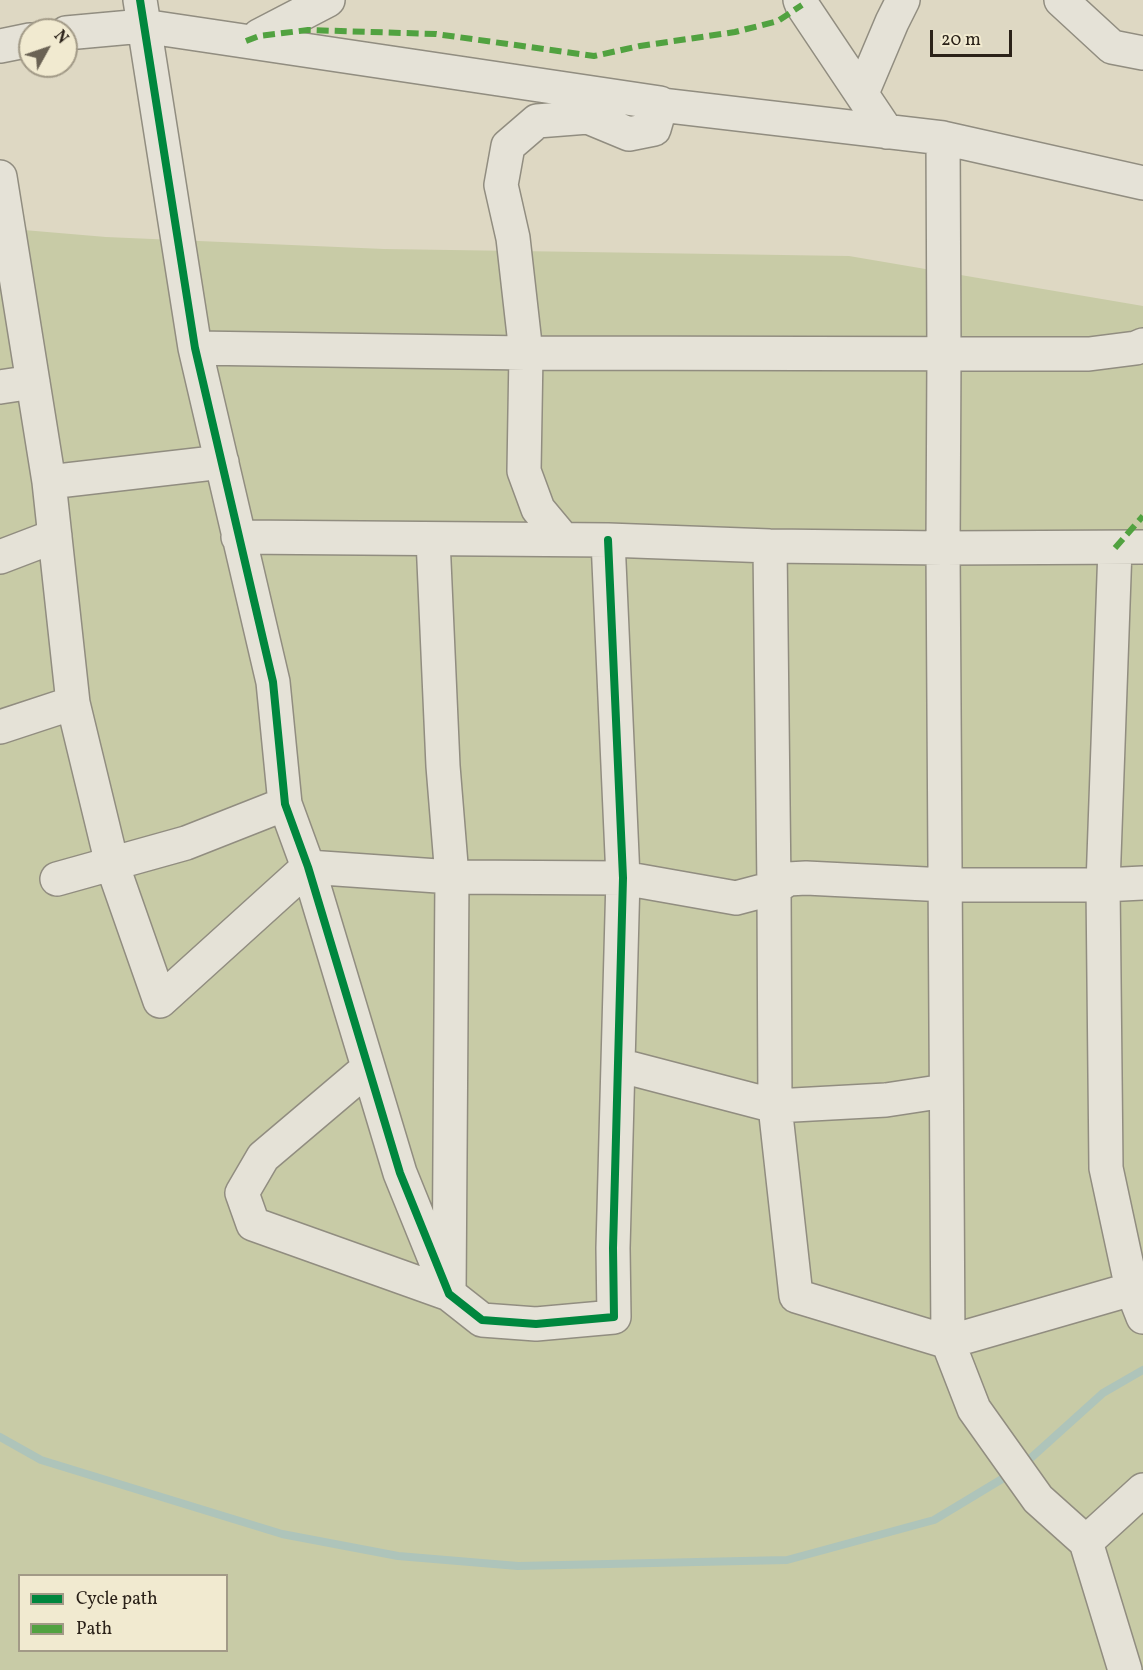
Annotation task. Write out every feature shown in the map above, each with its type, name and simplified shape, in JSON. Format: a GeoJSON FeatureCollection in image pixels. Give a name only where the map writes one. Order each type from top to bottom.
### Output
{"type":"FeatureCollection","features":[{"type":"Feature","properties":{"kind":"street"},"geometry":{"type":"LineString","coordinates":[[259,36],[328,0]]}},
{"type":"Feature","properties":{"kind":"street"},"geometry":{"type":"LineString","coordinates":[[800,0],[887,132]]}},
{"type":"Feature","properties":{"kind":"street"},"geometry":{"type":"LineString","coordinates":[[862,93],[903,0]]}},
{"type":"Feature","properties":{"kind":"street"},"geometry":{"type":"LineString","coordinates":[[1061,0],[1112,47],[1143,53]]}},
{"type":"Feature","properties":{"kind":"street"},"geometry":{"type":"LineString","coordinates":[[141,13],[195,348],[273,682],[285,804],[308,867],[400,1173],[449,1294]]}},
{"type":"Feature","properties":{"kind":"street"},"geometry":{"type":"LineString","coordinates":[[78,30],[141,13],[661,105],[943,138],[1143,183]]}},
{"type":"Feature","properties":{"kind":"street"},"geometry":{"type":"LineString","coordinates":[[0,46],[18,42]]}},
{"type":"Feature","properties":{"kind":"street"},"geometry":{"type":"LineString","coordinates":[[563,539],[538,509],[524,471],[526,353],[513,238],[501,185],[508,146],[537,121],[588,117],[629,134],[654,129],[661,105]]}},
{"type":"Feature","properties":{"kind":"street"},"geometry":{"type":"LineString","coordinates":[[943,138],[945,1091],[948,1342],[974,1409],[1038,1499],[1086,1542],[1125,1670]]}},
{"type":"Feature","properties":{"kind":"street"},"geometry":{"type":"LineString","coordinates":[[0,177],[49,482],[73,703],[112,864],[160,1001],[308,867],[452,877],[623,878],[736,898],[774,888],[788,879],[806,878],[946,885],[1103,885],[1143,882]]}},
{"type":"Feature","properties":{"kind":"street"},"geometry":{"type":"LineString","coordinates":[[195,348],[526,353],[1089,354],[1136,348],[1143,345]]}},
{"type":"Feature","properties":{"kind":"street"},"geometry":{"type":"LineString","coordinates":[[0,387],[33,382]]}},
{"type":"Feature","properties":{"kind":"street"},"geometry":{"type":"LineString","coordinates":[[49,482],[222,462]]}},
{"type":"Feature","properties":{"kind":"street"},"geometry":{"type":"LineString","coordinates":[[0,557],[55,536]]}},
{"type":"Feature","properties":{"kind":"street"},"geometry":{"type":"LineString","coordinates":[[238,537],[563,539],[770,546],[943,548],[1129,547],[1103,885],[1106,1168],[1139,1298],[948,1342],[796,1296],[775,1106],[770,546]]}},
{"type":"Feature","properties":{"kind":"street"},"geometry":{"type":"LineString","coordinates":[[433,539],[443,765],[452,877],[449,1294]]}},
{"type":"Feature","properties":{"kind":"street"},"geometry":{"type":"LineString","coordinates":[[368,1068],[263,1157],[242,1193],[253,1224],[449,1294],[482,1320],[536,1324],[614,1317],[613,1248],[623,878],[608,540]]}},
{"type":"Feature","properties":{"kind":"street"},"geometry":{"type":"LineString","coordinates":[[0,727],[73,703]]}},
{"type":"Feature","properties":{"kind":"street"},"geometry":{"type":"LineString","coordinates":[[57,879],[186,843],[285,804]]}},
{"type":"Feature","properties":{"kind":"street"},"geometry":{"type":"LineString","coordinates":[[618,1065],[775,1106],[886,1100],[945,1091]]}},
{"type":"Feature","properties":{"kind":"street"},"geometry":{"type":"LineString","coordinates":[[1086,1542],[1143,1490]]}},
{"type":"Feature","properties":{"kind":"green space"},"geometry":{"type":"Polygon","coordinates":[[[0,228],[106,237],[384,249],[849,256],[1143,306],[1143,1670],[0,1670],[0,228]]]}},
{"type":"Feature","properties":{"kind":"waterway"},"geometry":{"type":"LineString","coordinates":[[1022,1466],[1103,1393],[1143,1370]]}},
{"type":"Feature","properties":{"kind":"waterway"},"geometry":{"type":"LineString","coordinates":[[0,1437],[41,1460],[282,1534],[398,1556],[518,1566],[787,1560],[934,1520],[1012,1473]]}},
{"type":"Feature","properties":{"kind":"marked path"},"geometry":{"type":"LineString","coordinates":[[246,41],[259,36],[308,30],[436,34],[594,56],[640,46],[735,32],[778,21],[802,5]]}},
{"type":"Feature","properties":{"kind":"marked path"},"geometry":{"type":"LineString","coordinates":[[1115,548],[1143,516]]}},
{"type":"Feature","properties":{"kind":"cycle path"},"geometry":{"type":"LineString","coordinates":[[140,0],[195,348],[273,682],[285,804],[308,867],[400,1173],[449,1294],[482,1320],[536,1324],[614,1317],[613,1248],[623,878],[608,540]]}}]}
